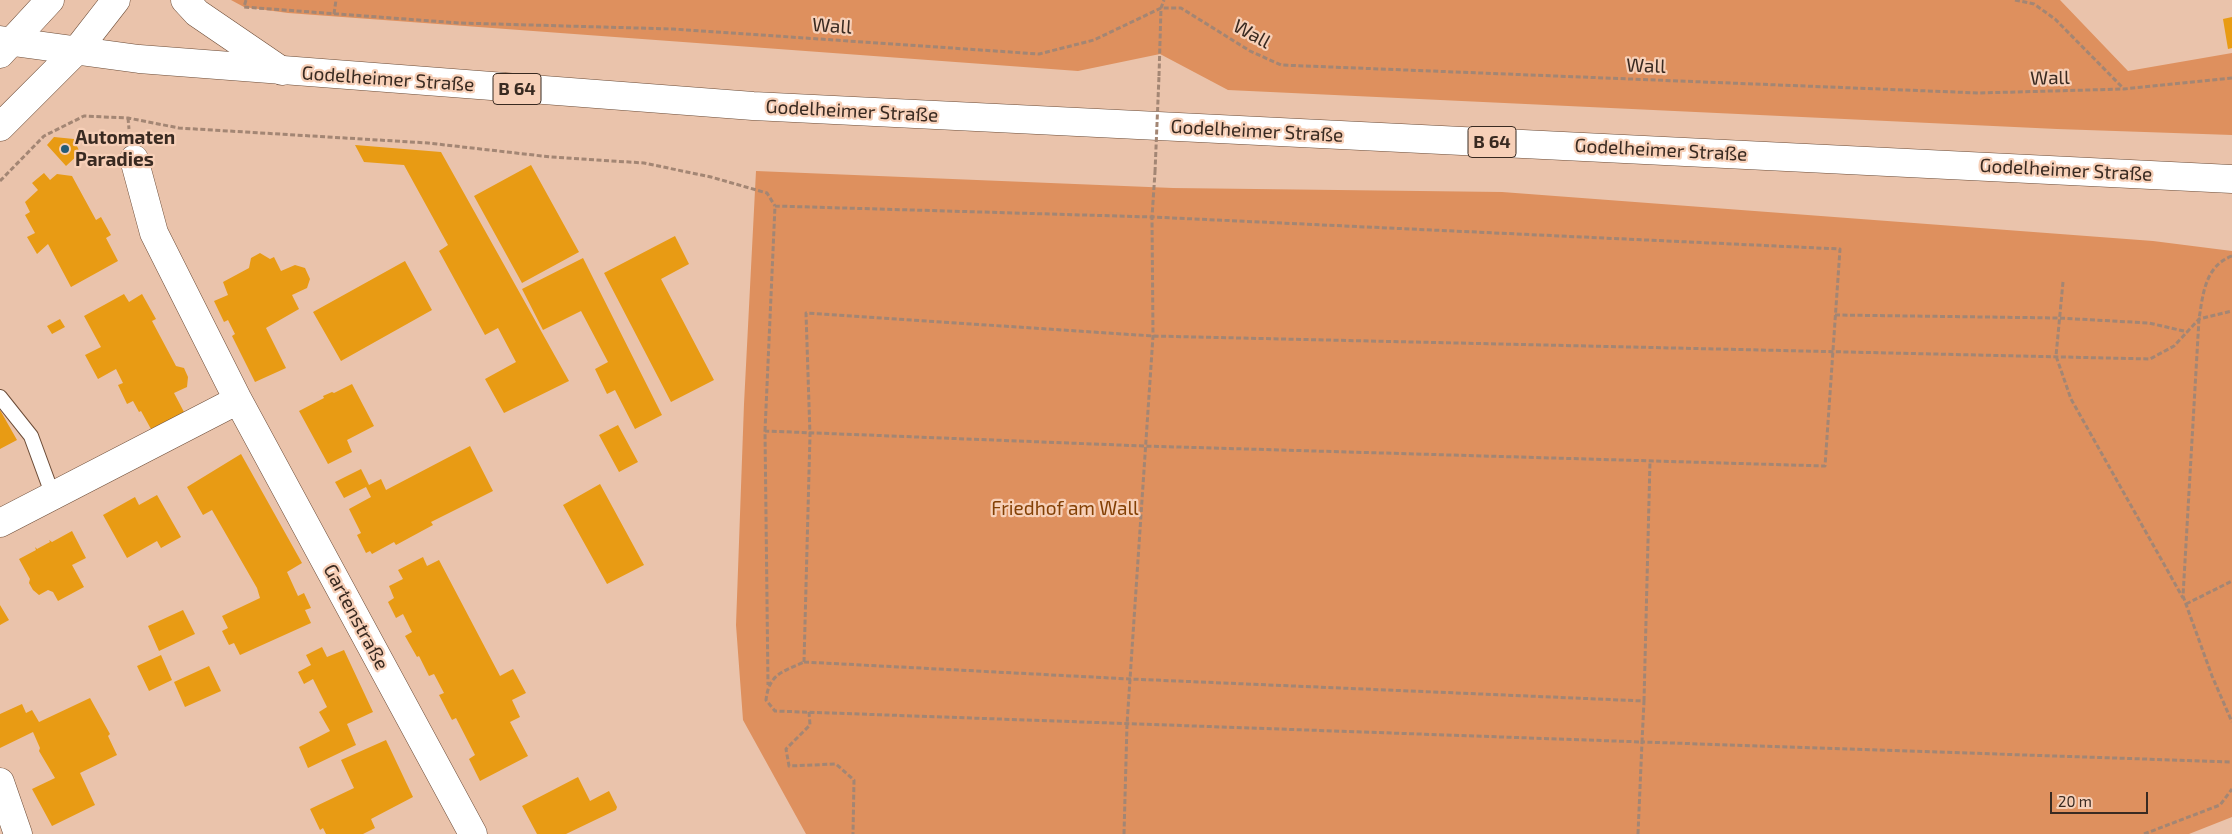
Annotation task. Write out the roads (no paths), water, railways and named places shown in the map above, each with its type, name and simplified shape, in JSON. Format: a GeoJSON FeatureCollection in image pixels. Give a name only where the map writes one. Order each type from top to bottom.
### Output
{"type":"FeatureCollection","features":[{"type":"Feature","properties":{"kind":"main road"},"geometry":{"type":"LineString","coordinates":[[4,45],[50,0]]}},
{"type":"Feature","properties":{"kind":"main road"},"geometry":{"type":"LineString","coordinates":[[0,127],[77,50],[116,0]]}},
{"type":"Feature","properties":{"kind":"main road","name":"Godelheimer Straße"},"geometry":{"type":"LineString","coordinates":[[191,7],[282,71]]}},
{"type":"Feature","properties":{"kind":"main road","name":"Godelheimer Straße"},"geometry":{"type":"LineString","coordinates":[[4,45],[77,50],[139,60],[753,106],[2232,179]]}},
{"type":"Feature","properties":{"kind":"main road","name":"Gartenstraße"},"geometry":{"type":"LineString","coordinates":[[134,159],[154,233],[238,400],[473,834]]}},
{"type":"Feature","properties":{"kind":"main road"},"geometry":{"type":"LineString","coordinates":[[0,523],[238,400]]}},
{"type":"Feature","properties":{"kind":"main road"},"geometry":{"type":"LineString","coordinates":[[0,782],[18,834]]}},
{"type":"Feature","properties":{"kind":"lane"},"geometry":{"type":"LineString","coordinates":[[0,396],[31,436],[53,496]]}},
{"type":"Feature","properties":{"kind":"place","name":"Automaten Paradies"},"geometry":{"type":"Point","coordinates":[65,149]}},
{"type":"Feature","properties":{"kind":"park label","name":"Friedhof am Wall"},"geometry":{"type":"Point","coordinates":[1065,509]}}]}
